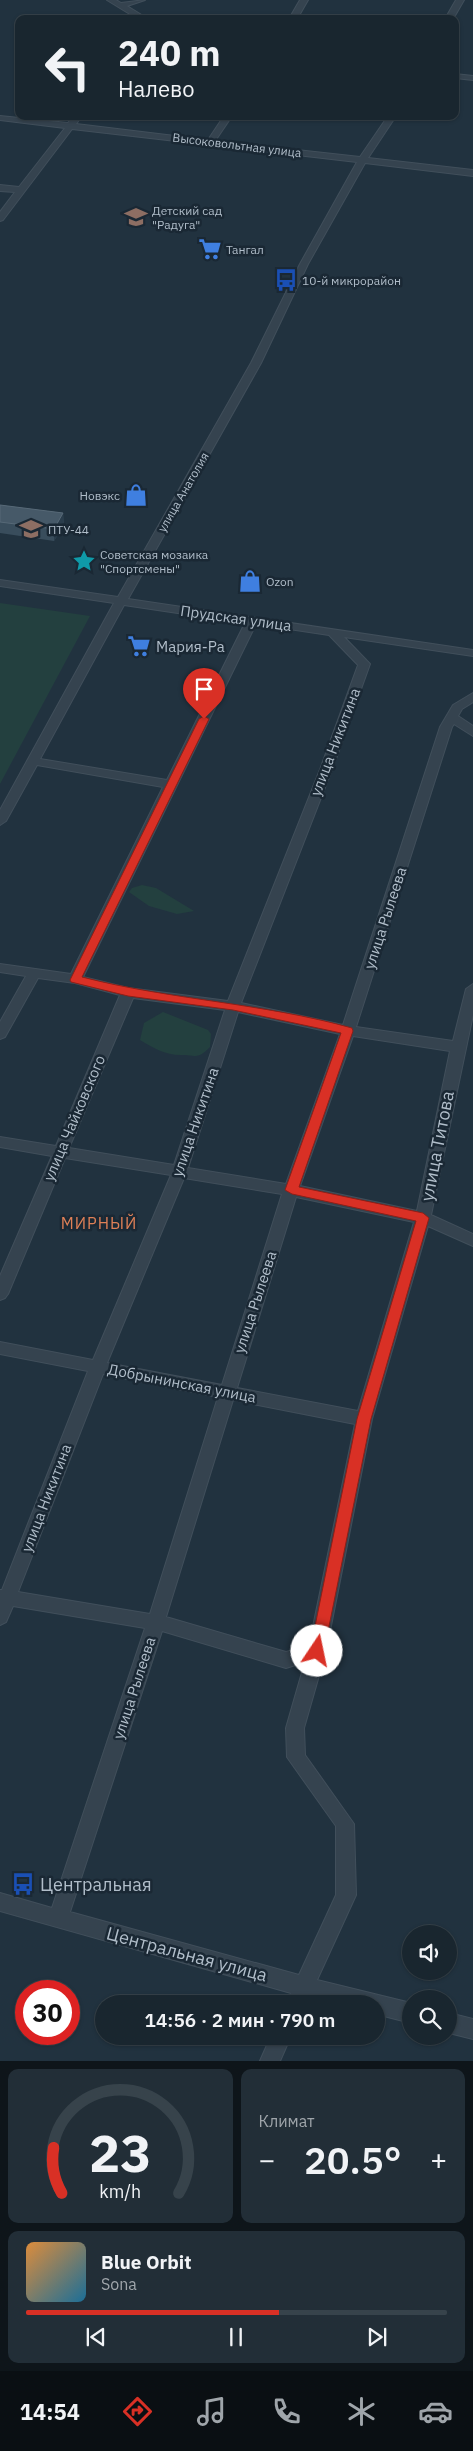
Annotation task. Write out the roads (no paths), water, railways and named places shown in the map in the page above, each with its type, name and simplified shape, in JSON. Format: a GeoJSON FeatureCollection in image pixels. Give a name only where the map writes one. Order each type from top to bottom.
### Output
{"type":"FeatureCollection","features":[{"type":"Feature","properties":{"kind":"street"},"geometry":{"type":"LineString","coordinates":[[111,0],[138,15]]}},
{"type":"Feature","properties":{"kind":"street"},"geometry":{"type":"LineString","coordinates":[[122,5],[141,0]]}},
{"type":"Feature","properties":{"kind":"street"},"geometry":{"type":"LineString","coordinates":[[295,15],[304,0]]}},
{"type":"Feature","properties":{"kind":"street"},"geometry":{"type":"LineString","coordinates":[[451,15],[460,0]]}},
{"type":"Feature","properties":{"kind":"street"},"geometry":{"type":"LineString","coordinates":[[459,76],[473,78]]}},
{"type":"Feature","properties":{"kind":"street","name":"Высоковольтная улица"},"geometry":{"type":"LineString","coordinates":[[0,118],[15,120]]}},
{"type":"Feature","properties":{"kind":"street","name":"Высоковольтная улица"},"geometry":{"type":"LineString","coordinates":[[18,120],[473,173]]}},
{"type":"Feature","properties":{"kind":"street"},"geometry":{"type":"LineString","coordinates":[[0,218],[75,120]]}},
{"type":"Feature","properties":{"kind":"street"},"geometry":{"type":"LineString","coordinates":[[210,142],[225,120]]}},
{"type":"Feature","properties":{"kind":"street","name":"улица Анатолия"},"geometry":{"type":"LineString","coordinates":[[0,822],[256,363],[304,264],[362,161],[389,120]]}},
{"type":"Feature","properties":{"kind":"street"},"geometry":{"type":"LineString","coordinates":[[0,188],[21,190]]}},
{"type":"Feature","properties":{"kind":"street","name":"Прудская улица"},"geometry":{"type":"LineString","coordinates":[[0,583],[473,653]]}},
{"type":"Feature","properties":{"kind":"street"},"geometry":{"type":"LineString","coordinates":[[75,980],[252,620]]}},
{"type":"Feature","properties":{"kind":"street","name":"улица Никитина"},"geometry":{"type":"LineString","coordinates":[[0,1617],[4,1598],[180,1170],[233,1006],[327,767],[364,664],[332,632]]}},
{"type":"Feature","properties":{"kind":"street","name":"улица Рылеева"},"geometry":{"type":"LineString","coordinates":[[58,1919],[156,1622],[226,1392],[292,1190],[348,1031],[452,717],[457,707],[473,697]]}},
{"type":"Feature","properties":{"kind":"street"},"geometry":{"type":"LineString","coordinates":[[452,717],[473,732]]}},
{"type":"Feature","properties":{"kind":"street"},"geometry":{"type":"LineString","coordinates":[[33,761],[172,785]]}},
{"type":"Feature","properties":{"kind":"street"},"geometry":{"type":"LineString","coordinates":[[0,968],[75,980],[128,993],[233,1006],[348,1031],[458,1047]]}},
{"type":"Feature","properties":{"kind":"street"},"geometry":{"type":"LineString","coordinates":[[0,1034],[34,974]]}},
{"type":"Feature","properties":{"kind":"street","name":"улица Титова"},"geometry":{"type":"LineString","coordinates":[[300,1995],[346,1896],[345,1824],[296,1756],[295,1728],[317,1651],[364,1419],[423,1218],[458,1047],[473,989]]}},
{"type":"Feature","properties":{"kind":"street","name":"улица Чайковского"},"geometry":{"type":"LineString","coordinates":[[0,1294],[128,993]]}},
{"type":"Feature","properties":{"kind":"street"},"geometry":{"type":"LineString","coordinates":[[0,1142],[180,1170],[292,1190],[423,1218],[473,1240]]}},
{"type":"Feature","properties":{"kind":"street","name":"Добрынинская улица"},"geometry":{"type":"LineString","coordinates":[[0,1348],[364,1419]]}},
{"type":"Feature","properties":{"kind":"street"},"geometry":{"type":"LineString","coordinates":[[4,1598],[156,1622],[286,1660],[317,1651]]}},
{"type":"Feature","properties":{"kind":"street","name":"Центральная улица"},"geometry":{"type":"LineString","coordinates":[[0,1902],[251,1973],[342,1995]]}},
{"type":"Feature","properties":{"kind":"street","name":"Центральная улица"},"geometry":{"type":"LineString","coordinates":[[385,2006],[402,2011]]}},
{"type":"Feature","properties":{"kind":"street"},"geometry":{"type":"LineString","coordinates":[[457,2025],[473,2029]]}},
{"type":"Feature","properties":{"kind":"street"},"geometry":{"type":"LineString","coordinates":[[270,2061],[277,2045]]}},
{"type":"Feature","properties":{"kind":"place","name":"Детский сад \"Радуга\""},"geometry":{"type":"Point","coordinates":[136,217]}},
{"type":"Feature","properties":{"kind":"place","name":"Тангал"},"geometry":{"type":"Point","coordinates":[210,249]}},
{"type":"Feature","properties":{"kind":"place","name":"10-й микрорайон"},"geometry":{"type":"Point","coordinates":[286,280]}},
{"type":"Feature","properties":{"kind":"place","name":"Новэкс"},"geometry":{"type":"Point","coordinates":[136,495]}},
{"type":"Feature","properties":{"kind":"place","name":"ПТУ-44"},"geometry":{"type":"Point","coordinates":[31,529]}},
{"type":"Feature","properties":{"kind":"place","name":"Советская мозаика \"Спортсмены\""},"geometry":{"type":"Point","coordinates":[84,561]}},
{"type":"Feature","properties":{"kind":"place","name":"Ozon"},"geometry":{"type":"Point","coordinates":[250,581]}},
{"type":"Feature","properties":{"kind":"place","name":"Мария-Ра"},"geometry":{"type":"Point","coordinates":[139,646]}},
{"type":"Feature","properties":{"kind":"place","name":"Центральная"},"geometry":{"type":"Point","coordinates":[23,1884]}},
{"type":"Feature","properties":{"kind":"district","name":"МИРНЫЙ"},"geometry":{"type":"Point","coordinates":[99,1223]}}]}
